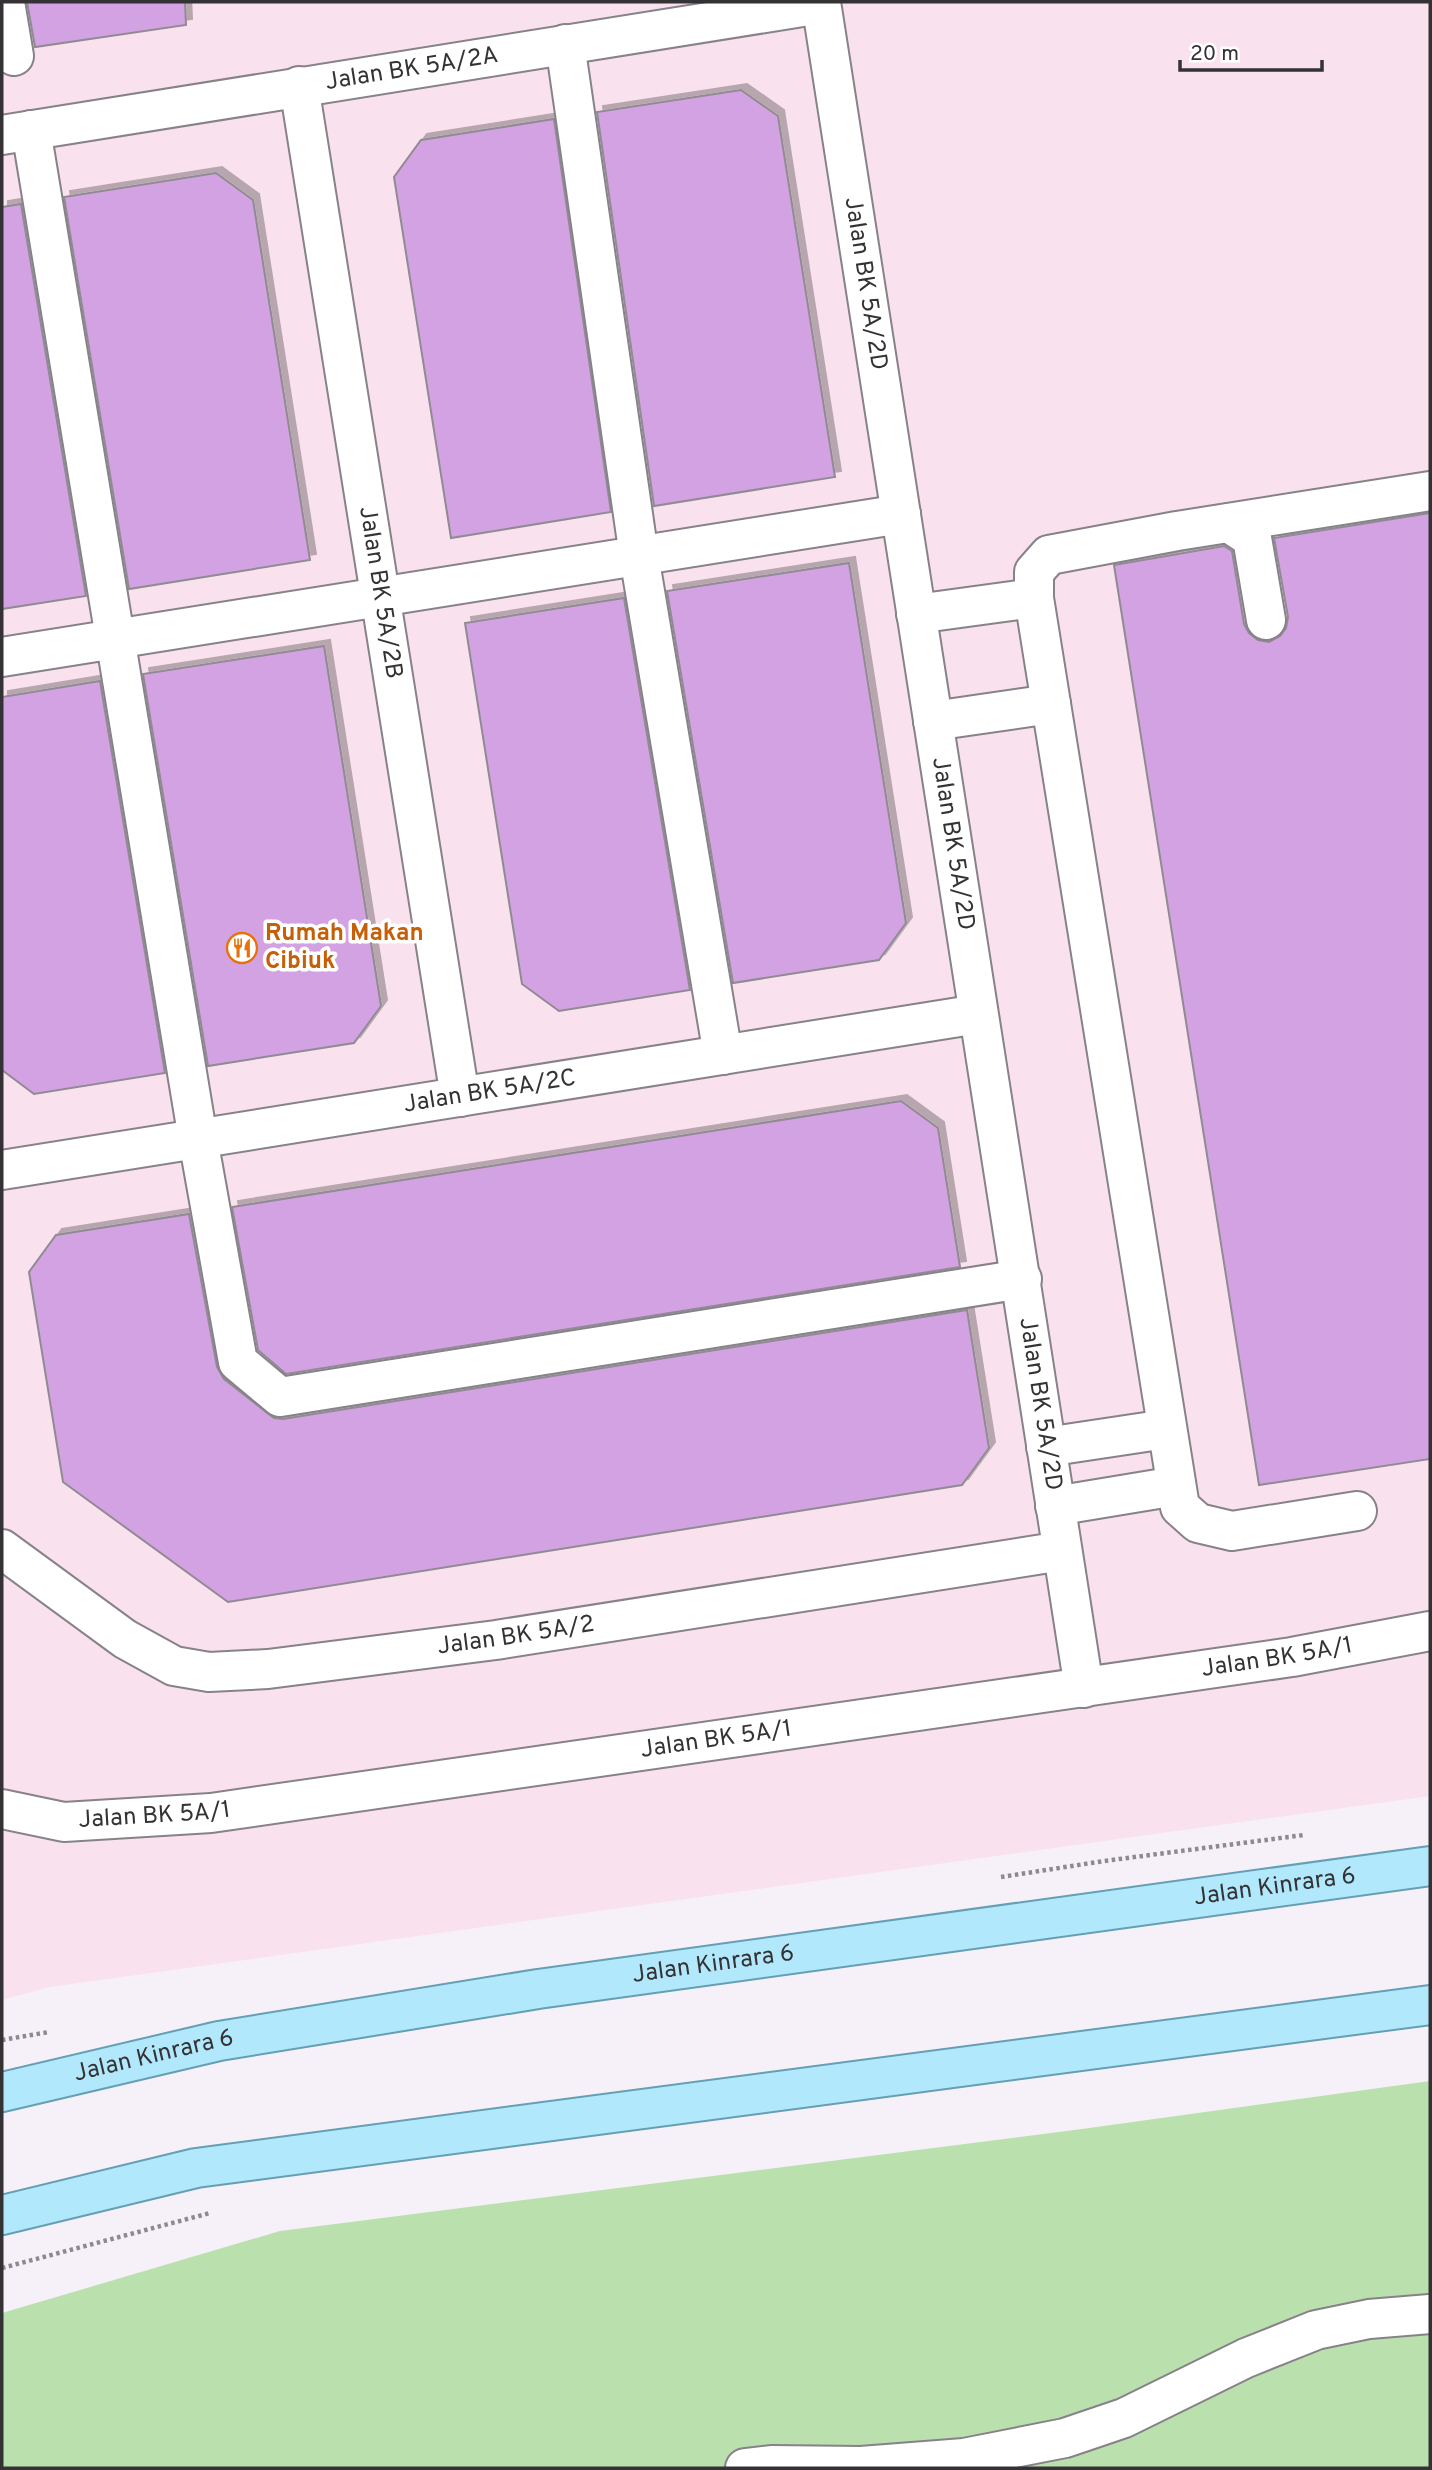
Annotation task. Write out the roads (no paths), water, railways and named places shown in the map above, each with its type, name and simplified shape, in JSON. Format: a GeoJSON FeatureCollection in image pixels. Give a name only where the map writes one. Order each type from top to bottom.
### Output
{"type":"FeatureCollection","features":[{"type":"Feature","properties":{"kind":"main road","name":"Jalan Kinrara 6"},"geometry":{"type":"LineString","coordinates":[[2,2092],[219,2041],[538,1989],[1430,1866]]}},
{"type":"Feature","properties":{"kind":"main road"},"geometry":{"type":"LineString","coordinates":[[2,2215],[196,2168],[1430,2005]]}},
{"type":"Feature","properties":{"kind":"street"},"geometry":{"type":"LineString","coordinates":[[5,2],[14,56]]}},
{"type":"Feature","properties":{"kind":"street","name":"Jalan BK 5A/2A"},"geometry":{"type":"LineString","coordinates":[[16,133],[821,3]]}},
{"type":"Feature","properties":{"kind":"street","name":"Jalan BK 5A/2D"},"geometry":{"type":"LineString","coordinates":[[821,3],[1084,1688]]}},
{"type":"Feature","properties":{"kind":"street"},"geometry":{"type":"LineString","coordinates":[[565,44],[639,556],[723,1055]]}},
{"type":"Feature","properties":{"kind":"street","name":"Jalan BK 5A/2B"},"geometry":{"type":"LineString","coordinates":[[299,86],[460,1097]]}},
{"type":"Feature","properties":{"kind":"street"},"geometry":{"type":"LineString","coordinates":[[16,133],[116,639],[198,1139],[238,1362],[280,1397],[1022,1279]]}},
{"type":"Feature","properties":{"kind":"street"},"geometry":{"type":"LineString","coordinates":[[1357,1511],[1232,1531],[1198,1523],[1180,1507],[1034,598],[1034,572],[1049,555],[1430,491]]}},
{"type":"Feature","properties":{"kind":"street"},"geometry":{"type":"LineString","coordinates":[[2,657],[901,514]]}},
{"type":"Feature","properties":{"kind":"street"},"geometry":{"type":"LineString","coordinates":[[1229,523],[1252,538],[1266,620]]}},
{"type":"Feature","properties":{"kind":"street"},"geometry":{"type":"LineString","coordinates":[[916,614],[1034,598]]}},
{"type":"Feature","properties":{"kind":"street"},"geometry":{"type":"LineString","coordinates":[[933,721],[1051,705]]}},
{"type":"Feature","properties":{"kind":"street","name":"Jalan BK 5A/2C"},"geometry":{"type":"LineString","coordinates":[[2,1170],[978,1014]]}},
{"type":"Feature","properties":{"kind":"street"},"geometry":{"type":"LineString","coordinates":[[1046,1447],[1166,1429]]}},
{"type":"Feature","properties":{"kind":"street"},"geometry":{"type":"LineString","coordinates":[[1055,1506],[1176,1486]]}},
{"type":"Feature","properties":{"kind":"street","name":"Jalan BK 5A/2"},"geometry":{"type":"LineString","coordinates":[[2,1549],[125,1639],[174,1666],[209,1672],[268,1670],[496,1640],[1062,1551]]}},
{"type":"Feature","properties":{"kind":"street","name":"Jalan BK 5A/1"},"geometry":{"type":"LineString","coordinates":[[2,1809],[64,1822],[211,1813],[1292,1657],[1430,1631]]}},
{"type":"Feature","properties":{"kind":"street"},"geometry":{"type":"LineString","coordinates":[[745,2468],[772,2465],[861,2466],[964,2458],[1065,2438],[1124,2418],[1246,2358],[1316,2330],[1369,2319],[1430,2314]]}},
{"type":"Feature","properties":{"kind":"place","name":"Rumah Makan Cibiuk"},"geometry":{"type":"Point","coordinates":[242,948]}}]}
